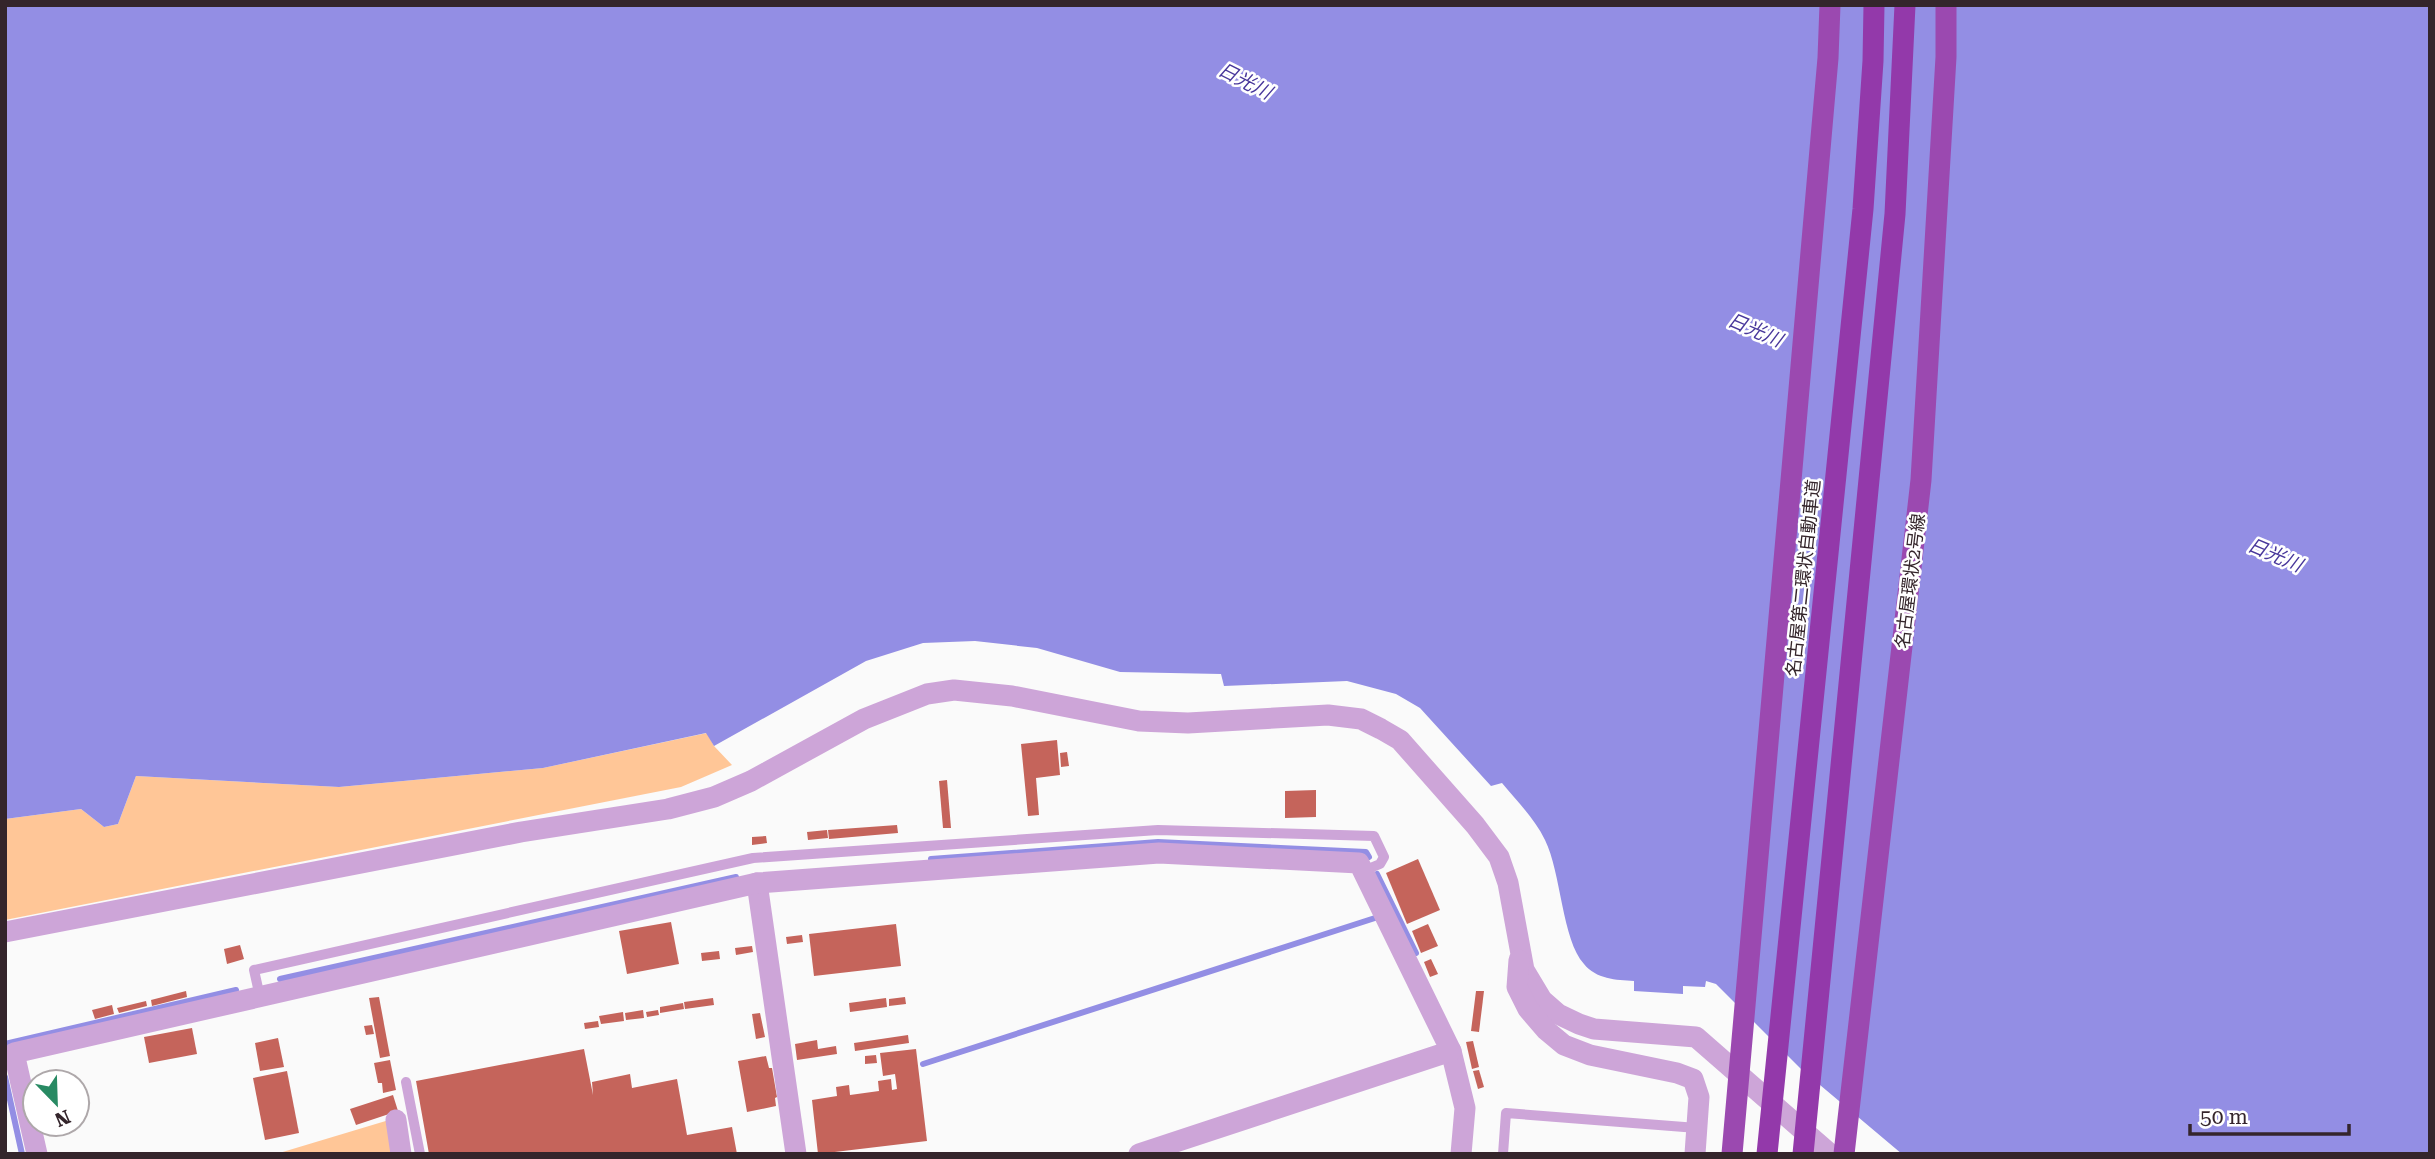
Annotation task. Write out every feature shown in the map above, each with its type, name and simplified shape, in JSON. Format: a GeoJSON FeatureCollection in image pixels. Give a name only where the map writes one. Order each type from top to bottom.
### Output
{"type":"FeatureCollection","features":[{"type":"Feature","properties":{"kind":"highway"},"geometry":{"type":"LineString","coordinates":[[1732,1154],[1827,71],[1830,5]]}},
{"type":"Feature","properties":{"kind":"highway","name":"名古屋第二環状自動車道"},"geometry":{"type":"LineString","coordinates":[[1767,1154],[1863,209],[1874,5]]}},
{"type":"Feature","properties":{"kind":"highway"},"geometry":{"type":"LineString","coordinates":[[1803,1154],[1895,214],[1905,5]]}},
{"type":"Feature","properties":{"kind":"highway","name":"名古屋環状2号線"},"geometry":{"type":"LineString","coordinates":[[1844,1154],[1921,480],[1946,57],[1946,5]]}},
{"type":"Feature","properties":{"kind":"street"},"geometry":{"type":"LineString","coordinates":[[5,932],[521,832],[668,809],[715,797],[751,781],[864,719],[927,694],[954,690],[1012,696],[1139,721],[1188,723],[1328,715],[1361,719],[1400,740],[1475,825],[1499,857],[1508,883],[1524,970],[1542,1000],[1558,1014],[1594,1029],[1696,1037],[1830,1154]]}},
{"type":"Feature","properties":{"kind":"street"},"geometry":{"type":"LineString","coordinates":[[37,1154],[14,1053],[757,883],[1159,853],[1359,863],[1451,1051],[1465,1108],[1461,1154]]}},
{"type":"Feature","properties":{"kind":"street"},"geometry":{"type":"LineString","coordinates":[[757,883],[796,1154]]}},
{"type":"Feature","properties":{"kind":"street"},"geometry":{"type":"LineString","coordinates":[[1520,948],[1517,987],[1528,1009],[1546,1030],[1564,1045],[1590,1055],[1677,1073],[1693,1079],[1699,1097],[1695,1154]]}},
{"type":"Feature","properties":{"kind":"street"},"geometry":{"type":"LineString","coordinates":[[1139,1154],[1451,1051]]}},
{"type":"Feature","properties":{"kind":"street"},"geometry":{"type":"LineString","coordinates":[[396,1120],[401,1154]]}},
{"type":"Feature","properties":{"kind":"lane"},"geometry":{"type":"LineString","coordinates":[[260,997],[254,970],[753,858],[1158,830],[1374,835],[1384,856],[1380,864],[1363,871]]}},
{"type":"Feature","properties":{"kind":"lane"},"geometry":{"type":"LineString","coordinates":[[753,858],[757,883]]}},
{"type":"Feature","properties":{"kind":"lane"},"geometry":{"type":"LineString","coordinates":[[406,1082],[420,1154]]}},
{"type":"Feature","properties":{"kind":"lane"},"geometry":{"type":"LineString","coordinates":[[1503,1154],[1506,1113],[1697,1128]]}},
{"type":"Feature","properties":{"kind":"shaded area"},"geometry":{"type":"Polygon","coordinates":[[[707,733],[714,746],[732,765],[681,787],[5,920],[5,819],[81,809],[104,827],[118,824],[136,776],[339,787],[543,768],[707,733]]]}},
{"type":"Feature","properties":{"kind":"shaded area"},"geometry":{"type":"Polygon","coordinates":[[[389,1120],[394,1154],[276,1154],[389,1120]]]}},
{"type":"Feature","properties":{"kind":"water","name":"日光川"},"geometry":{"type":"Polygon","coordinates":[[[5,5],[2430,5],[2430,1154],[1902,1154],[1801,1069],[1716,984],[1706,981],[1705,987],[1683,986],[1683,994],[1634,991],[1634,981],[1607,978],[1589,969],[1571,939],[1545,840],[1520,803],[1502,783],[1491,786],[1420,708],[1396,694],[1347,681],[1224,686],[1221,674],[1120,672],[1037,648],[975,641],[923,643],[866,661],[714,746],[706,733],[543,768],[339,787],[136,776],[118,824],[104,827],[81,809],[5,819],[5,5]]]}},
{"type":"Feature","properties":{"kind":"building"},"geometry":{"type":"Polygon","coordinates":[[[1057,740],[1060,775],[1036,778],[1039,815],[1028,816],[1021,744],[1057,740]]]}},
{"type":"Feature","properties":{"kind":"building"},"geometry":{"type":"Polygon","coordinates":[[[1067,752],[1069,766],[1061,767],[1060,753],[1067,752]]]}},
{"type":"Feature","properties":{"kind":"building"},"geometry":{"type":"Polygon","coordinates":[[[947,780],[951,828],[943,828],[939,781],[947,780]]]}},
{"type":"Feature","properties":{"kind":"building"},"geometry":{"type":"Polygon","coordinates":[[[1316,790],[1316,817],[1285,818],[1285,791],[1316,790]]]}},
{"type":"Feature","properties":{"kind":"building"},"geometry":{"type":"Polygon","coordinates":[[[897,825],[898,833],[829,839],[828,830],[897,825]]]}},
{"type":"Feature","properties":{"kind":"building"},"geometry":{"type":"Polygon","coordinates":[[[827,830],[828,838],[808,840],[807,832],[827,830]]]}},
{"type":"Feature","properties":{"kind":"building"},"geometry":{"type":"Polygon","coordinates":[[[766,836],[767,843],[752,845],[752,837],[766,836]]]}},
{"type":"Feature","properties":{"kind":"building"},"geometry":{"type":"Polygon","coordinates":[[[1418,859],[1440,910],[1407,924],[1386,873],[1418,859]]]}},
{"type":"Feature","properties":{"kind":"building"},"geometry":{"type":"Polygon","coordinates":[[[671,922],[679,964],[627,974],[619,931],[671,922]]]}},
{"type":"Feature","properties":{"kind":"building"},"geometry":{"type":"Polygon","coordinates":[[[896,924],[901,966],[814,976],[809,934],[896,924]]]}},
{"type":"Feature","properties":{"kind":"building"},"geometry":{"type":"Polygon","coordinates":[[[1428,924],[1438,946],[1421,953],[1412,931],[1428,924]]]}},
{"type":"Feature","properties":{"kind":"building"},"geometry":{"type":"Polygon","coordinates":[[[802,935],[803,942],[787,944],[786,937],[802,935]]]}},
{"type":"Feature","properties":{"kind":"building"},"geometry":{"type":"Polygon","coordinates":[[[240,945],[244,959],[227,964],[224,949],[240,945]]]}},
{"type":"Feature","properties":{"kind":"building"},"geometry":{"type":"Polygon","coordinates":[[[752,946],[753,952],[736,955],[735,948],[752,946]]]}},
{"type":"Feature","properties":{"kind":"building"},"geometry":{"type":"Polygon","coordinates":[[[719,951],[720,959],[702,961],[701,953],[719,951]]]}},
{"type":"Feature","properties":{"kind":"building"},"geometry":{"type":"Polygon","coordinates":[[[1431,959],[1438,974],[1430,977],[1424,962],[1431,959]]]}},
{"type":"Feature","properties":{"kind":"building"},"geometry":{"type":"Polygon","coordinates":[[[186,991],[187,997],[152,1006],[151,1000],[186,991]]]}},
{"type":"Feature","properties":{"kind":"building"},"geometry":{"type":"Polygon","coordinates":[[[1476,991],[1484,991],[1479,1032],[1471,1031],[1476,991]]]}},
{"type":"Feature","properties":{"kind":"building"},"geometry":{"type":"Polygon","coordinates":[[[379,997],[390,1056],[380,1058],[369,998],[379,997]]]}},
{"type":"Feature","properties":{"kind":"building"},"geometry":{"type":"Polygon","coordinates":[[[905,997],[906,1004],[889,1006],[889,999],[905,997]]]}},
{"type":"Feature","properties":{"kind":"building"},"geometry":{"type":"Polygon","coordinates":[[[713,998],[714,1005],[685,1009],[684,1002],[713,998]]]}},
{"type":"Feature","properties":{"kind":"building"},"geometry":{"type":"Polygon","coordinates":[[[886,998],[887,1007],[850,1012],[849,1003],[886,998]]]}},
{"type":"Feature","properties":{"kind":"building"},"geometry":{"type":"Polygon","coordinates":[[[146,1001],[147,1006],[119,1013],[117,1008],[146,1001]]]}},
{"type":"Feature","properties":{"kind":"building"},"geometry":{"type":"Polygon","coordinates":[[[683,1003],[684,1009],[660,1013],[660,1007],[683,1003]]]}},
{"type":"Feature","properties":{"kind":"building"},"geometry":{"type":"Polygon","coordinates":[[[112,1005],[114,1014],[95,1019],[92,1010],[112,1005]]]}},
{"type":"Feature","properties":{"kind":"building"},"geometry":{"type":"Polygon","coordinates":[[[643,1010],[644,1018],[626,1020],[625,1013],[643,1010]]]}},
{"type":"Feature","properties":{"kind":"building"},"geometry":{"type":"Polygon","coordinates":[[[658,1010],[659,1015],[647,1017],[646,1012],[658,1010]]]}},
{"type":"Feature","properties":{"kind":"building"},"geometry":{"type":"Polygon","coordinates":[[[623,1012],[624,1021],[601,1024],[599,1016],[623,1012]]]}},
{"type":"Feature","properties":{"kind":"building"},"geometry":{"type":"Polygon","coordinates":[[[760,1013],[765,1037],[756,1039],[752,1014],[760,1013]]]}},
{"type":"Feature","properties":{"kind":"building"},"geometry":{"type":"Polygon","coordinates":[[[598,1021],[599,1027],[585,1029],[584,1023],[598,1021]]]}},
{"type":"Feature","properties":{"kind":"building"},"geometry":{"type":"Polygon","coordinates":[[[372,1025],[374,1034],[366,1035],[364,1026],[372,1025]]]}},
{"type":"Feature","properties":{"kind":"building"},"geometry":{"type":"Polygon","coordinates":[[[192,1028],[197,1054],[149,1063],[144,1037],[192,1028]]]}},
{"type":"Feature","properties":{"kind":"building"},"geometry":{"type":"Polygon","coordinates":[[[908,1035],[909,1043],[855,1051],[854,1043],[908,1035]]]}},
{"type":"Feature","properties":{"kind":"building"},"geometry":{"type":"Polygon","coordinates":[[[278,1038],[284,1067],[260,1071],[255,1043],[278,1038]]]}},
{"type":"Feature","properties":{"kind":"building"},"geometry":{"type":"Polygon","coordinates":[[[817,1040],[818,1049],[836,1046],[837,1054],[797,1060],[795,1044],[817,1040]]]}},
{"type":"Feature","properties":{"kind":"building"},"geometry":{"type":"Polygon","coordinates":[[[1473,1041],[1479,1067],[1472,1069],[1466,1042],[1473,1041]]]}},
{"type":"Feature","properties":{"kind":"building"},"geometry":{"type":"Polygon","coordinates":[[[584,1049],[593,1095],[592,1082],[630,1074],[632,1088],[677,1079],[687,1135],[732,1127],[737,1154],[429,1154],[416,1081],[584,1049]]]}},
{"type":"Feature","properties":{"kind":"building"},"geometry":{"type":"Polygon","coordinates":[[[916,1049],[927,1141],[818,1154],[812,1100],[837,1096],[836,1087],[849,1085],[850,1095],[879,1091],[878,1081],[891,1079],[892,1090],[897,1089],[895,1074],[883,1076],[880,1053],[916,1049]]]}},
{"type":"Feature","properties":{"kind":"building"},"geometry":{"type":"Polygon","coordinates":[[[876,1055],[877,1063],[865,1064],[865,1056],[876,1055]]]}},
{"type":"Feature","properties":{"kind":"building"},"geometry":{"type":"Polygon","coordinates":[[[766,1056],[769,1068],[772,1068],[776,1106],[747,1112],[738,1061],[766,1056]]]}},
{"type":"Feature","properties":{"kind":"building"},"geometry":{"type":"Polygon","coordinates":[[[390,1060],[396,1090],[383,1093],[374,1063],[390,1060]]]}},
{"type":"Feature","properties":{"kind":"building"},"geometry":{"type":"Polygon","coordinates":[[[1479,1070],[1484,1087],[1478,1089],[1473,1071],[1479,1070]]]}},
{"type":"Feature","properties":{"kind":"building"},"geometry":{"type":"Polygon","coordinates":[[[287,1071],[299,1133],[265,1140],[253,1078],[287,1071]]]}},
{"type":"Feature","properties":{"kind":"building"},"geometry":{"type":"Polygon","coordinates":[[[393,1095],[398,1111],[356,1125],[350,1109],[393,1095]]]}},
{"type":"Feature","properties":{"kind":"waterway"},"geometry":{"type":"LineString","coordinates":[[931,859],[1158,842],[1366,852],[1369,857]]}},
{"type":"Feature","properties":{"kind":"waterway"},"geometry":{"type":"LineString","coordinates":[[1377,874],[1416,953]]}},
{"type":"Feature","properties":{"kind":"waterway"},"geometry":{"type":"LineString","coordinates":[[280,979],[736,877]]}},
{"type":"Feature","properties":{"kind":"waterway"},"geometry":{"type":"LineString","coordinates":[[923,1064],[1375,918]]}},
{"type":"Feature","properties":{"kind":"waterway"},"geometry":{"type":"LineString","coordinates":[[5,1044],[236,990]]}},
{"type":"Feature","properties":{"kind":"waterway"},"geometry":{"type":"LineString","coordinates":[[5,1077],[22,1154]]}}]}
